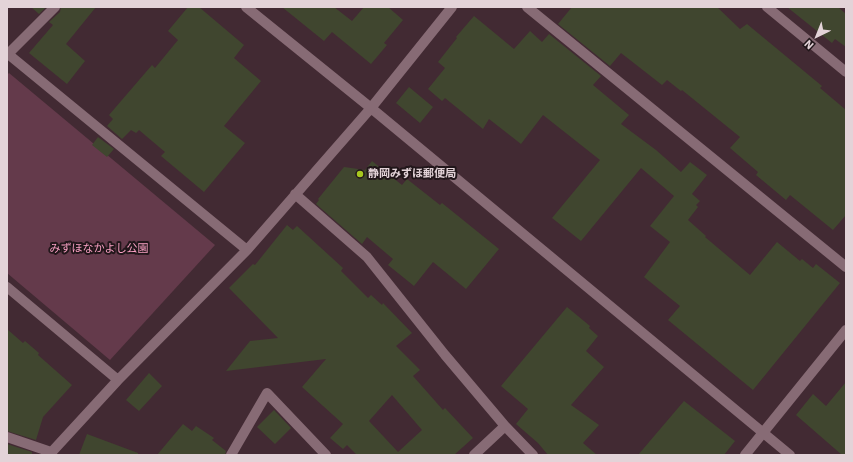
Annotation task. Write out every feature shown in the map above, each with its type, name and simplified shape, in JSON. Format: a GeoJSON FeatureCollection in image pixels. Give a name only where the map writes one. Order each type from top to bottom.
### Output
{"type":"FeatureCollection","features":[{"type":"Feature","properties":{"kind":"street"},"geometry":{"type":"LineString","coordinates":[[55,7],[7,54],[247,250]]}},
{"type":"Feature","properties":{"kind":"street"},"geometry":{"type":"LineString","coordinates":[[246,7],[371,108],[790,455]]}},
{"type":"Feature","properties":{"kind":"street"},"geometry":{"type":"LineString","coordinates":[[7,437],[50,453],[118,380],[247,250],[294,194],[371,108],[452,7]]}},
{"type":"Feature","properties":{"kind":"street"},"geometry":{"type":"LineString","coordinates":[[527,7],[846,267]]}},
{"type":"Feature","properties":{"kind":"street"},"geometry":{"type":"LineString","coordinates":[[767,7],[846,72]]}},
{"type":"Feature","properties":{"kind":"street"},"geometry":{"type":"LineString","coordinates":[[294,194],[367,257],[504,426],[533,455]]}},
{"type":"Feature","properties":{"kind":"street"},"geometry":{"type":"LineString","coordinates":[[7,287],[118,380]]}},
{"type":"Feature","properties":{"kind":"street"},"geometry":{"type":"LineString","coordinates":[[745,455],[846,330]]}},
{"type":"Feature","properties":{"kind":"street"},"geometry":{"type":"LineString","coordinates":[[231,455],[267,393],[326,455]]}},
{"type":"Feature","properties":{"kind":"street"},"geometry":{"type":"LineString","coordinates":[[474,455],[504,426]]}},
{"type":"Feature","properties":{"kind":"green space","name":"みずほなかよし公園"},"geometry":{"type":"Polygon","coordinates":[[[9,73],[215,245],[110,360],[7,273],[7,75],[9,73]]]}},
{"type":"Feature","properties":{"kind":"building"},"geometry":{"type":"Polygon","coordinates":[[[31,7],[46,7],[39,14],[31,7]]]}},
{"type":"Feature","properties":{"kind":"building"},"geometry":{"type":"Polygon","coordinates":[[[61,7],[96,7],[66,44],[85,61],[67,84],[29,53],[53,25],[49,22],[60,12],[61,7]]]}},
{"type":"Feature","properties":{"kind":"building"},"geometry":{"type":"Polygon","coordinates":[[[188,7],[199,7],[244,45],[234,58],[261,81],[224,126],[245,143],[204,192],[161,156],[165,152],[139,130],[136,133],[131,130],[122,139],[107,126],[113,119],[109,115],[152,65],[155,68],[178,40],[168,31],[188,7]]]}},
{"type":"Feature","properties":{"kind":"building"},"geometry":{"type":"Polygon","coordinates":[[[282,7],[334,7],[352,21],[364,7],[388,7],[403,20],[384,43],[387,45],[371,64],[332,32],[324,41],[282,7]]]}},
{"type":"Feature","properties":{"kind":"building"},"geometry":{"type":"Polygon","coordinates":[[[572,7],[717,7],[740,29],[747,24],[822,86],[820,88],[846,110],[846,215],[833,230],[790,195],[786,200],[756,175],[758,172],[730,148],[740,137],[682,90],[681,91],[667,80],[662,85],[621,53],[610,66],[558,24],[572,7]]]}},
{"type":"Feature","properties":{"kind":"building"},"geometry":{"type":"Polygon","coordinates":[[[787,7],[838,7],[846,14],[846,47],[835,39],[832,43],[787,7]]]}},
{"type":"Feature","properties":{"kind":"building"},"geometry":{"type":"Polygon","coordinates":[[[474,16],[514,49],[530,31],[542,42],[549,34],[601,76],[593,85],[629,115],[621,124],[656,150],[681,172],[690,162],[707,175],[692,194],[700,201],[696,205],[698,207],[688,220],[706,236],[705,237],[750,275],[777,242],[800,261],[802,259],[813,268],[816,264],[840,283],[753,390],[668,320],[680,306],[644,277],[670,242],[650,226],[674,196],[641,168],[581,241],[552,218],[600,160],[543,115],[521,144],[489,119],[483,129],[445,98],[442,101],[428,89],[445,68],[438,62],[457,38],[456,37],[474,16]]]}},
{"type":"Feature","properties":{"kind":"building"},"geometry":{"type":"Polygon","coordinates":[[[409,87],[433,107],[420,123],[396,103],[409,87]]]}},
{"type":"Feature","properties":{"kind":"building"},"geometry":{"type":"Polygon","coordinates":[[[98,137],[114,149],[107,157],[92,145],[98,137]]]}},
{"type":"Feature","properties":{"kind":"building"},"geometry":{"type":"Polygon","coordinates":[[[372,161],[402,185],[407,179],[440,205],[442,203],[499,249],[466,289],[433,262],[414,286],[388,265],[393,259],[367,237],[362,244],[316,204],[319,200],[318,199],[344,167],[365,170],[372,161]]]}},
{"type":"Feature","properties":{"kind":"building"},"geometry":{"type":"Polygon","coordinates":[[[287,225],[293,230],[297,226],[343,268],[341,271],[368,298],[371,295],[382,305],[383,303],[412,333],[396,346],[420,370],[413,376],[443,410],[445,408],[473,438],[454,455],[357,455],[347,445],[343,449],[330,438],[343,424],[302,387],[326,359],[226,371],[250,341],[278,338],[229,288],[253,264],[255,265],[287,225]],[[392,395],[369,421],[398,452],[422,430],[392,395]]]}},
{"type":"Feature","properties":{"kind":"building"},"geometry":{"type":"Polygon","coordinates":[[[567,307],[590,326],[589,328],[598,336],[586,351],[604,367],[571,405],[599,425],[583,443],[597,455],[548,455],[538,443],[516,424],[528,409],[501,386],[567,307]]]}},
{"type":"Feature","properties":{"kind":"building"},"geometry":{"type":"Polygon","coordinates":[[[7,329],[23,343],[25,341],[39,353],[38,355],[72,385],[43,417],[36,440],[7,431],[7,329]]]}},
{"type":"Feature","properties":{"kind":"building"},"geometry":{"type":"Polygon","coordinates":[[[149,373],[162,386],[139,411],[126,400],[149,373]]]}},
{"type":"Feature","properties":{"kind":"building"},"geometry":{"type":"Polygon","coordinates":[[[846,382],[846,455],[842,455],[796,415],[813,394],[826,406],[846,382]]]}},
{"type":"Feature","properties":{"kind":"building"},"geometry":{"type":"Polygon","coordinates":[[[684,401],[735,441],[724,455],[638,455],[684,401]]]}},
{"type":"Feature","properties":{"kind":"building"},"geometry":{"type":"Polygon","coordinates":[[[274,410],[291,428],[275,444],[257,427],[274,410]]]}},
{"type":"Feature","properties":{"kind":"building"},"geometry":{"type":"Polygon","coordinates":[[[183,424],[192,431],[196,426],[214,438],[212,440],[226,451],[225,455],[157,455],[183,424]]]}},
{"type":"Feature","properties":{"kind":"building"},"geometry":{"type":"Polygon","coordinates":[[[87,434],[138,453],[138,455],[79,455],[87,434]]]}},
{"type":"Feature","properties":{"kind":"building"},"geometry":{"type":"Polygon","coordinates":[[[7,444],[32,452],[32,455],[7,455],[7,444]]]}},
{"type":"Feature","properties":{"kind":"place","name":"静岡みずほ郵便局"},"geometry":{"type":"Point","coordinates":[360,174]}}]}
